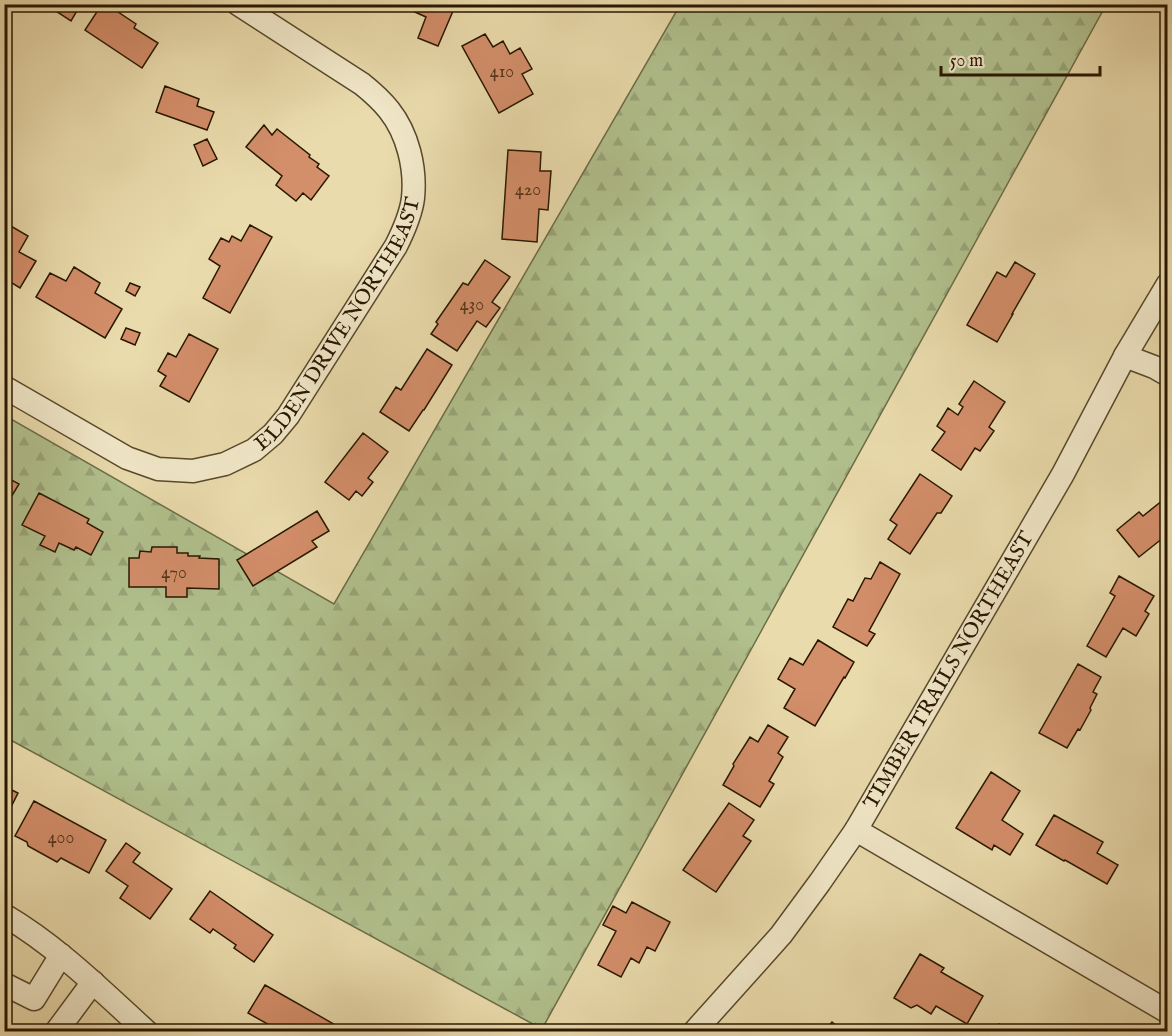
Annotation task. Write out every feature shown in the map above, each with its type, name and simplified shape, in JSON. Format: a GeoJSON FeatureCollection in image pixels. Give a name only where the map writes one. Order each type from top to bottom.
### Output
{"type":"FeatureCollection","features":[{"type":"Feature","properties":{"kind":"street","name":"ELDEN DRIVE NORTHEAST"},"geometry":{"type":"LineString","coordinates":[[4,387],[126,458],[158,469],[193,471],[225,464],[254,450],[273,434],[288,416],[396,246],[404,230],[413,199],[413,170],[406,140],[391,112],[362,84],[238,4]]}},
{"type":"Feature","properties":{"kind":"street","name":"TIMBER TRAILS NORTHEAST"},"geometry":{"type":"LineString","coordinates":[[693,1032],[780,935],[856,830],[1062,474],[1125,356],[1167,284]]}},
{"type":"Feature","properties":{"kind":"street"},"geometry":{"type":"LineString","coordinates":[[1125,356],[1154,367],[1167,375]]}},
{"type":"Feature","properties":{"kind":"street"},"geometry":{"type":"LineString","coordinates":[[856,830],[1167,1012]]}},
{"type":"Feature","properties":{"kind":"street"},"geometry":{"type":"LineString","coordinates":[[4,915],[29,929],[61,955],[147,1032]]}},
{"type":"Feature","properties":{"kind":"street"},"geometry":{"type":"LineString","coordinates":[[4,984],[34,999],[61,955]]}},
{"type":"Feature","properties":{"kind":"street"},"geometry":{"type":"LineString","coordinates":[[56,1032],[93,982]]}},
{"type":"Feature","properties":{"kind":"green space"},"geometry":{"type":"Polygon","coordinates":[[[680,5],[1106,5],[542,1029],[5,737],[4,415],[334,604],[680,5]]]}},
{"type":"Feature","properties":{"kind":"building"},"geometry":{"type":"Polygon","coordinates":[[[45,4],[81,4],[71,21],[45,4]]]}},
{"type":"Feature","properties":{"kind":"building"},"geometry":{"type":"Polygon","coordinates":[[[102,4],[106,4],[136,24],[134,28],[158,43],[142,68],[85,30],[102,4]]]}},
{"type":"Feature","properties":{"kind":"building"},"geometry":{"type":"Polygon","coordinates":[[[397,4],[456,4],[438,46],[418,38],[426,17],[397,4]]]}},
{"type":"Feature","properties":{"kind":"building"},"geometry":{"type":"Polygon","coordinates":[[[485,34],[493,47],[503,41],[510,54],[520,48],[532,69],[522,74],[533,94],[499,113],[462,46],[485,34]]]}},
{"type":"Feature","properties":{"kind":"building"},"geometry":{"type":"Polygon","coordinates":[[[165,86],[199,99],[197,106],[214,112],[207,130],[156,112],[165,86]]]}},
{"type":"Feature","properties":{"kind":"building"},"geometry":{"type":"Polygon","coordinates":[[[264,125],[272,135],[277,129],[310,155],[309,157],[319,164],[317,167],[329,176],[311,200],[303,193],[296,201],[276,185],[282,176],[246,147],[264,125]]]}},
{"type":"Feature","properties":{"kind":"building"},"geometry":{"type":"Polygon","coordinates":[[[207,139],[217,159],[203,166],[194,145],[207,139]]]}},
{"type":"Feature","properties":{"kind":"building"},"geometry":{"type":"Polygon","coordinates":[[[508,150],[541,152],[540,171],[551,171],[548,210],[539,209],[537,242],[502,239],[508,150]]]}},
{"type":"Feature","properties":{"kind":"building"},"geometry":{"type":"Polygon","coordinates":[[[4,222],[28,236],[19,252],[36,261],[20,288],[4,278],[4,222]]]}},
{"type":"Feature","properties":{"kind":"building"},"geometry":{"type":"Polygon","coordinates":[[[250,225],[272,237],[230,313],[203,298],[220,266],[209,259],[221,238],[229,242],[232,236],[241,241],[250,225]]]}},
{"type":"Feature","properties":{"kind":"building"},"geometry":{"type":"Polygon","coordinates":[[[485,260],[510,277],[492,302],[500,308],[486,327],[477,321],[457,351],[431,334],[438,324],[436,322],[463,283],[468,285],[485,260]]]}},
{"type":"Feature","properties":{"kind":"building"},"geometry":{"type":"Polygon","coordinates":[[[1015,262],[1035,274],[997,342],[967,325],[997,272],[1006,277],[1015,262]]]}},
{"type":"Feature","properties":{"kind":"building"},"geometry":{"type":"Polygon","coordinates":[[[74,267],[100,283],[95,293],[122,309],[105,338],[36,297],[50,273],[66,281],[74,267]]]}},
{"type":"Feature","properties":{"kind":"building"},"geometry":{"type":"Polygon","coordinates":[[[130,283],[140,287],[135,296],[126,291],[130,283]]]}},
{"type":"Feature","properties":{"kind":"building"},"geometry":{"type":"Polygon","coordinates":[[[126,328],[140,333],[135,345],[121,339],[126,328]]]}},
{"type":"Feature","properties":{"kind":"building"},"geometry":{"type":"Polygon","coordinates":[[[189,334],[218,349],[189,402],[160,386],[166,376],[158,371],[168,353],[176,357],[189,334]]]}},
{"type":"Feature","properties":{"kind":"building"},"geometry":{"type":"Polygon","coordinates":[[[427,349],[452,365],[409,431],[380,412],[396,387],[401,390],[427,349]]]}},
{"type":"Feature","properties":{"kind":"building"},"geometry":{"type":"Polygon","coordinates":[[[974,381],[1005,402],[989,427],[994,431],[980,451],[975,448],[961,470],[932,450],[945,432],[937,426],[948,408],[958,415],[963,407],[959,404],[974,381]]]}},
{"type":"Feature","properties":{"kind":"building"},"geometry":{"type":"Polygon","coordinates":[[[363,433],[388,452],[368,478],[373,482],[362,496],[356,491],[349,500],[325,482],[363,433]]]}},
{"type":"Feature","properties":{"kind":"building"},"geometry":{"type":"Polygon","coordinates":[[[920,474],[952,496],[941,513],[937,513],[910,554],[888,539],[897,525],[890,520],[920,474]]]}},
{"type":"Feature","properties":{"kind":"building"},"geometry":{"type":"Polygon","coordinates":[[[4,476],[19,484],[4,509],[4,476]]]}},
{"type":"Feature","properties":{"kind":"building"},"geometry":{"type":"Polygon","coordinates":[[[39,493],[89,519],[87,523],[103,532],[91,555],[76,547],[74,550],[59,543],[55,552],[40,545],[45,536],[22,525],[39,493]]]}},
{"type":"Feature","properties":{"kind":"building"},"geometry":{"type":"Polygon","coordinates":[[[1168,496],[1168,534],[1139,557],[1117,530],[1139,512],[1143,516],[1168,496]]]}},
{"type":"Feature","properties":{"kind":"building"},"geometry":{"type":"Polygon","coordinates":[[[317,511],[329,531],[312,541],[317,547],[253,586],[237,560],[317,511]]]}},
{"type":"Feature","properties":{"kind":"building"},"geometry":{"type":"Polygon","coordinates":[[[152,547],[177,547],[177,553],[188,553],[188,556],[200,556],[199,558],[219,559],[219,589],[187,588],[187,597],[166,597],[166,587],[129,587],[129,558],[139,558],[140,551],[151,552],[152,547]]]}},
{"type":"Feature","properties":{"kind":"building"},"geometry":{"type":"Polygon","coordinates":[[[880,562],[900,574],[869,631],[875,634],[867,646],[833,627],[848,599],[853,601],[865,578],[871,579],[880,562]]]}},
{"type":"Feature","properties":{"kind":"building"},"geometry":{"type":"Polygon","coordinates":[[[1119,576],[1154,596],[1145,611],[1149,614],[1136,636],[1123,628],[1106,657],[1087,646],[1115,596],[1110,593],[1119,576]]]}},
{"type":"Feature","properties":{"kind":"building"},"geometry":{"type":"Polygon","coordinates":[[[818,640],[854,662],[815,726],[784,708],[795,689],[778,679],[790,658],[803,665],[818,640]]]}},
{"type":"Feature","properties":{"kind":"building"},"geometry":{"type":"Polygon","coordinates":[[[1078,664],[1101,677],[1093,692],[1097,694],[1091,710],[1067,748],[1039,733],[1078,664]]]}},
{"type":"Feature","properties":{"kind":"building"},"geometry":{"type":"Polygon","coordinates":[[[768,725],[788,737],[778,753],[783,757],[769,781],[774,784],[760,807],[723,785],[750,737],[758,742],[768,725]]]}},
{"type":"Feature","properties":{"kind":"building"},"geometry":{"type":"Polygon","coordinates":[[[991,772],[1020,791],[1002,820],[1023,834],[1010,855],[994,845],[992,850],[956,828],[991,772]]]}},
{"type":"Feature","properties":{"kind":"building"},"geometry":{"type":"Polygon","coordinates":[[[4,786],[18,793],[4,821],[4,786]]]}},
{"type":"Feature","properties":{"kind":"building"},"geometry":{"type":"Polygon","coordinates":[[[34,801],[106,840],[89,873],[61,858],[57,862],[15,836],[34,801]]]}},
{"type":"Feature","properties":{"kind":"building"},"geometry":{"type":"Polygon","coordinates":[[[729,803],[754,820],[743,836],[751,841],[716,892],[683,870],[729,803]]]}},
{"type":"Feature","properties":{"kind":"building"},"geometry":{"type":"Polygon","coordinates":[[[1054,815],[1103,842],[1097,853],[1118,865],[1107,884],[1036,845],[1054,815]]]}},
{"type":"Feature","properties":{"kind":"building"},"geometry":{"type":"Polygon","coordinates":[[[126,843],[140,853],[133,862],[172,889],[150,919],[120,898],[128,886],[106,871],[126,843]]]}},
{"type":"Feature","properties":{"kind":"building"},"geometry":{"type":"Polygon","coordinates":[[[210,891],[273,935],[254,962],[234,948],[236,945],[213,929],[210,933],[190,919],[210,891]]]}},
{"type":"Feature","properties":{"kind":"building"},"geometry":{"type":"Polygon","coordinates":[[[632,902],[670,922],[655,951],[647,947],[639,963],[631,958],[621,977],[598,965],[616,931],[603,925],[613,906],[626,913],[632,902]]]}},
{"type":"Feature","properties":{"kind":"building"},"geometry":{"type":"Polygon","coordinates":[[[920,954],[944,968],[941,972],[983,996],[967,1024],[936,1006],[931,1014],[917,1005],[911,1008],[894,998],[920,954]]]}},
{"type":"Feature","properties":{"kind":"building"},"geometry":{"type":"Polygon","coordinates":[[[265,985],[339,1027],[337,1032],[288,1032],[280,1027],[278,1030],[248,1013],[265,985]]]}},
{"type":"Feature","properties":{"kind":"building"},"geometry":{"type":"Polygon","coordinates":[[[832,1022],[844,1032],[824,1032],[832,1022]]]}},
{"type":"Feature","properties":{"kind":"building"},"geometry":{"type":"Polygon","coordinates":[[[999,1024],[1012,1032],[995,1032],[999,1024]]]}},
{"type":"Feature","properties":{"kind":"building"},"geometry":{"type":"Polygon","coordinates":[[[357,1025],[367,1032],[353,1032],[357,1025]]]}}]}
